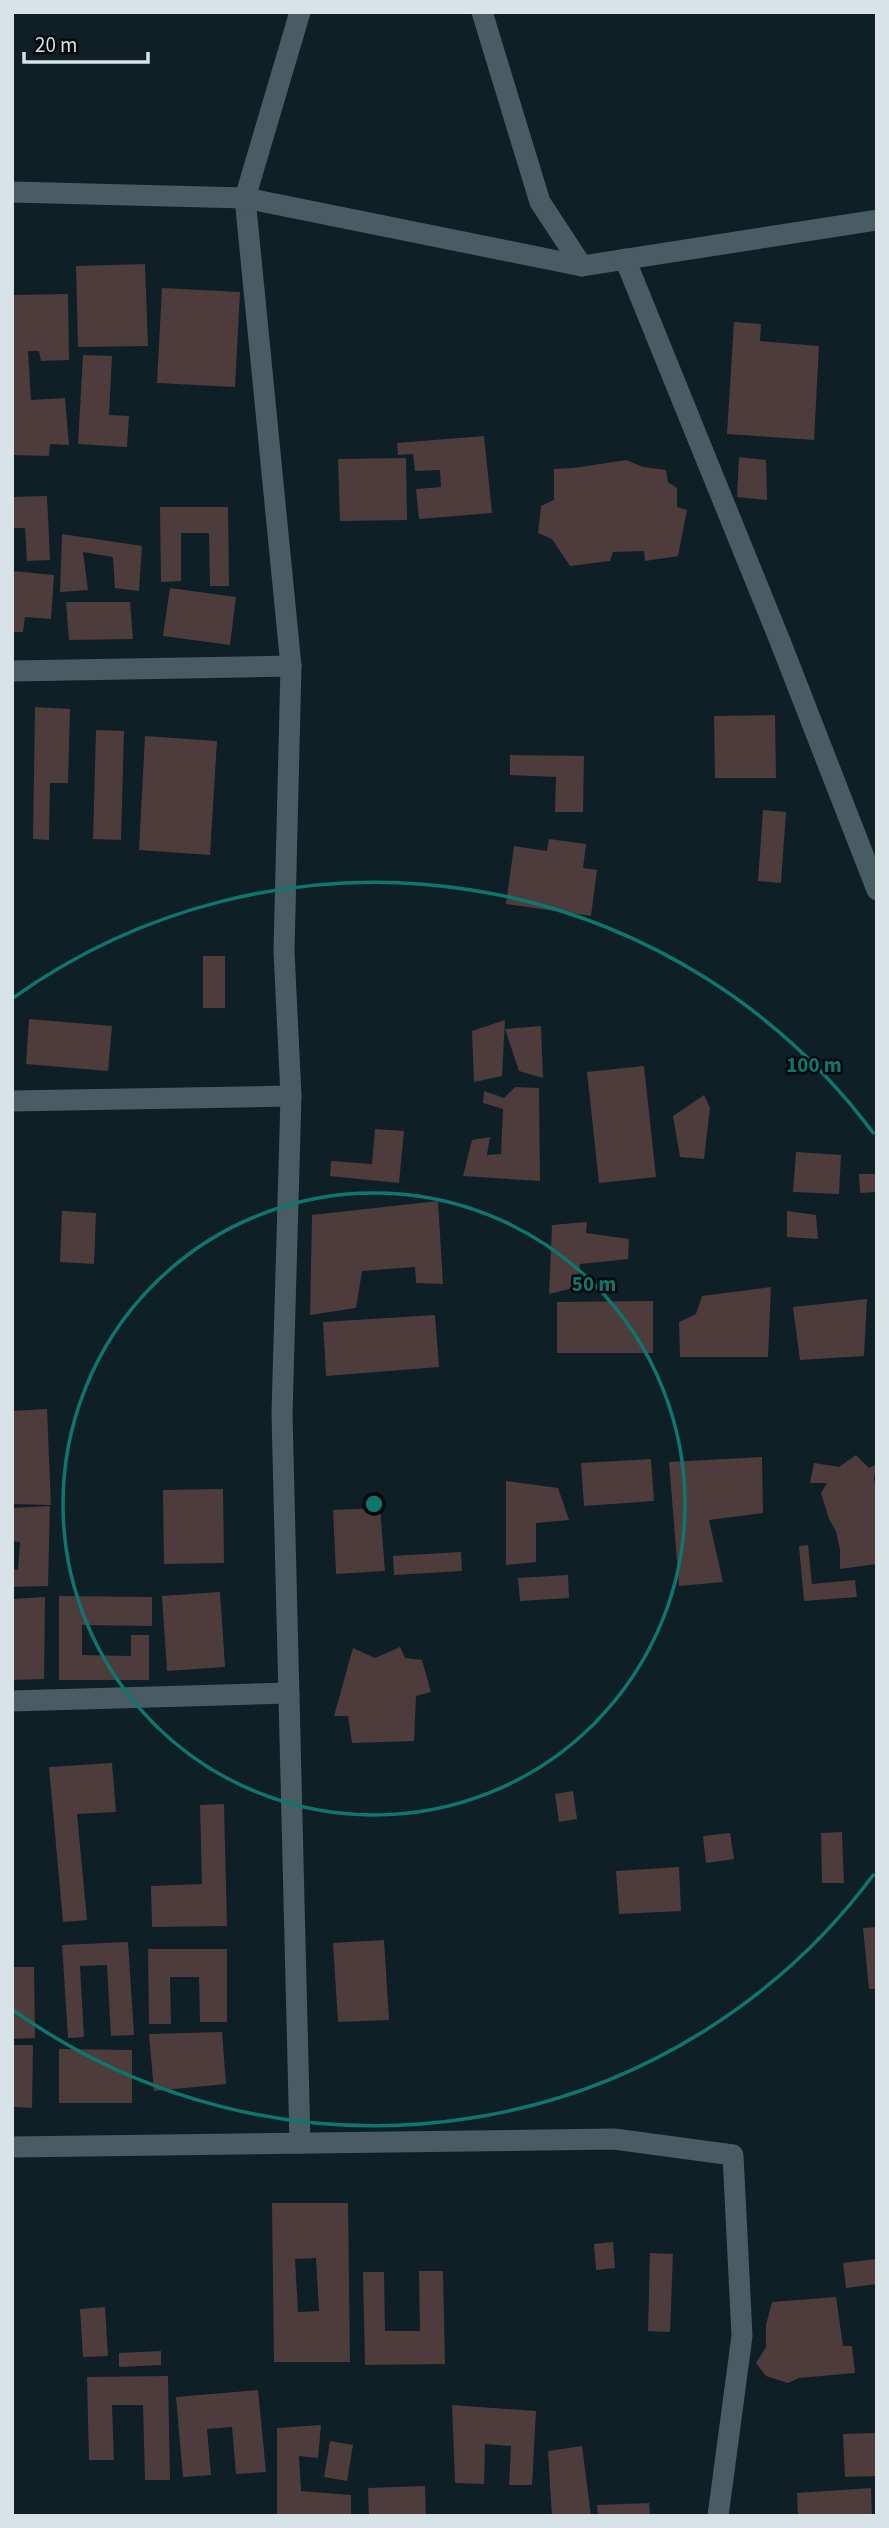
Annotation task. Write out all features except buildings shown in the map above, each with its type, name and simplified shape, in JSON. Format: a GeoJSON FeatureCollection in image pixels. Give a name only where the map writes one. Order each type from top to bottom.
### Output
{"type":"FeatureCollection","features":[{"type":"Feature","properties":{"kind":"street"},"geometry":{"type":"LineString","coordinates":[[300,12],[245,198],[291,666],[284,950],[291,1096],[282,1414],[300,2143]]}},
{"type":"Feature","properties":{"kind":"street"},"geometry":{"type":"LineString","coordinates":[[482,12],[540,202],[582,266]]}},
{"type":"Feature","properties":{"kind":"street"},"geometry":{"type":"LineString","coordinates":[[12,192],[245,198],[582,266],[877,220]]}},
{"type":"Feature","properties":{"kind":"street"},"geometry":{"type":"LineString","coordinates":[[625,258],[780,640],[877,890]]}},
{"type":"Feature","properties":{"kind":"street"},"geometry":{"type":"LineString","coordinates":[[12,671],[291,666]]}},
{"type":"Feature","properties":{"kind":"street"},"geometry":{"type":"LineString","coordinates":[[12,1101],[291,1096]]}},
{"type":"Feature","properties":{"kind":"street"},"geometry":{"type":"LineString","coordinates":[[12,1701],[289,1693]]}},
{"type":"Feature","properties":{"kind":"street"},"geometry":{"type":"LineString","coordinates":[[12,2147],[614,2139],[733,2155],[741,2336],[718,2516]]}}]}
